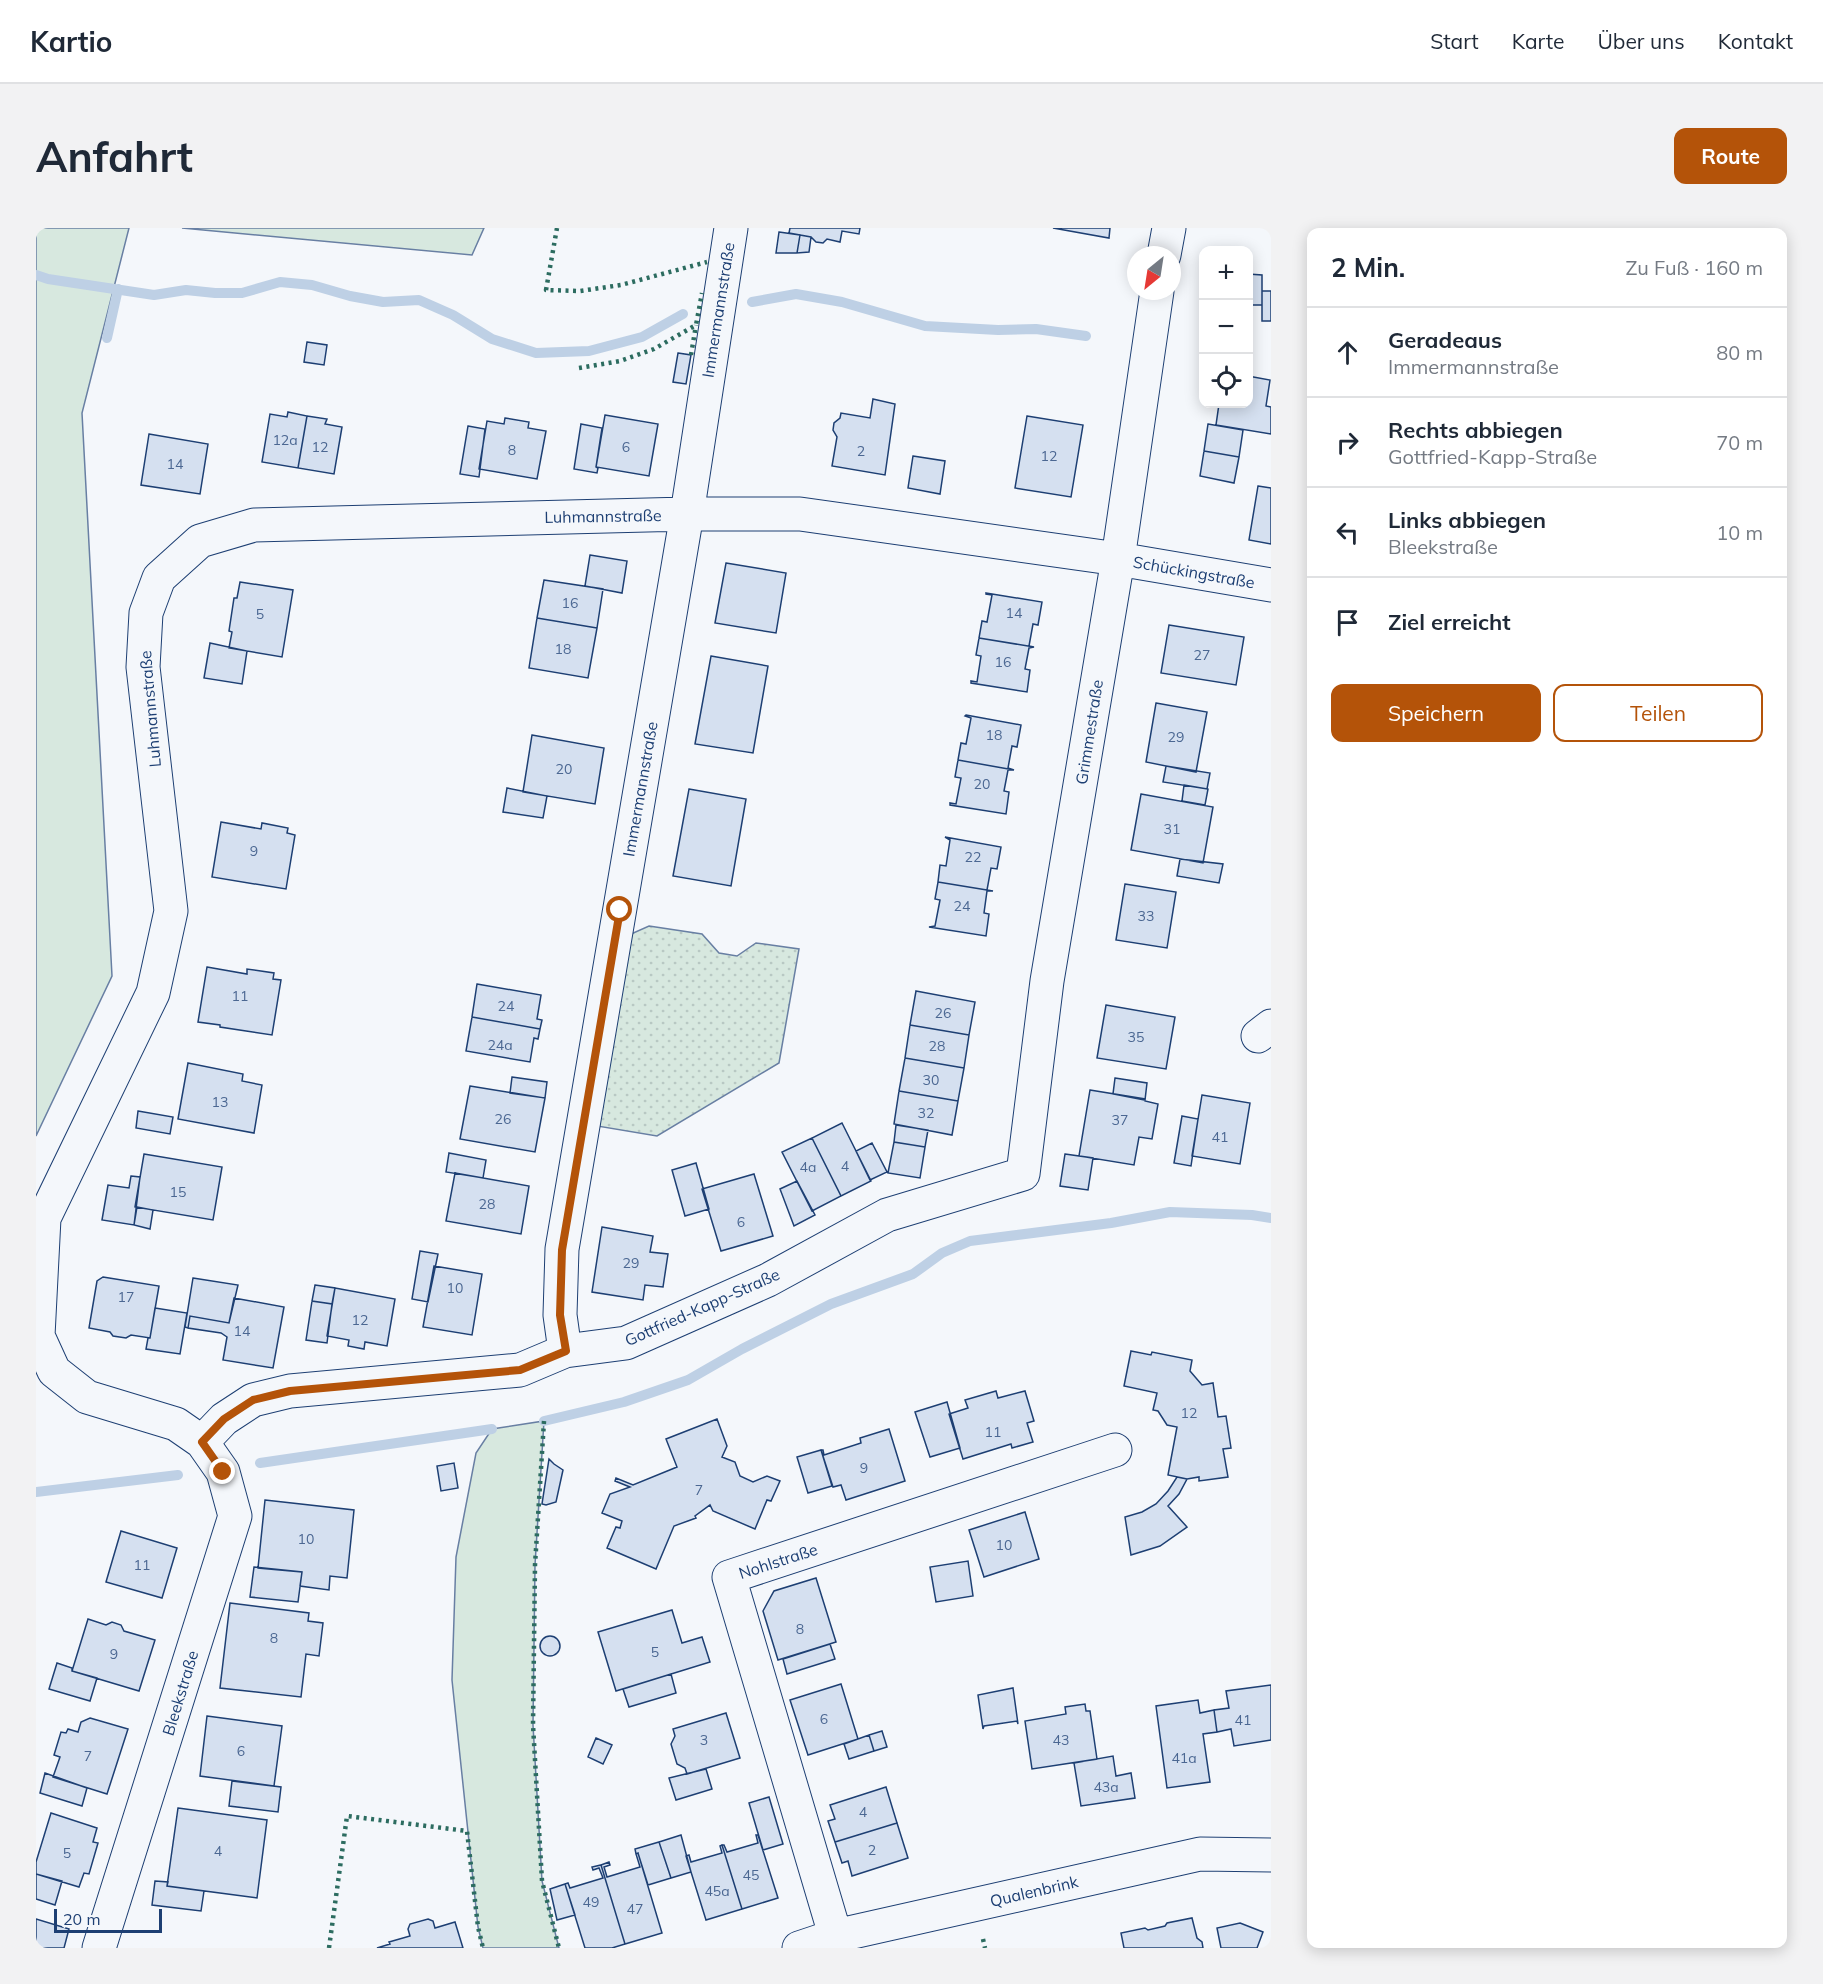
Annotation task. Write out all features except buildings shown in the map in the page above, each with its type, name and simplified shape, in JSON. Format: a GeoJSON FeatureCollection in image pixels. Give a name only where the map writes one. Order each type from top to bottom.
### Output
{"type":"FeatureCollection","features":[{"type":"Feature","properties":{"kind":"street","name":"Immermannstraße"},"geometry":{"type":"LineString","coordinates":[[566,1351],[560,1315],[562,1250],[687,514],[731,228]]}},
{"type":"Feature","properties":{"kind":"street"},"geometry":{"type":"LineString","coordinates":[[1166,246],[1169,228]]}},
{"type":"Feature","properties":{"kind":"street","name":"Grimmestraße"},"geometry":{"type":"LineString","coordinates":[[1023,1174],[1047,981],[1118,559],[1156,300]]}},
{"type":"Feature","properties":{"kind":"street","name":"Luhmannstraße"},"geometry":{"type":"LineString","coordinates":[[202,1442],[176,1424],[87,1397],[54,1371],[38,1336],[44,1218],[153,993],[171,911],[143,667],[146,613],[159,578],[200,541],[254,525],[687,514],[800,514],[1118,559]]}},
{"type":"Feature","properties":{"kind":"street","name":"Schückingstraße"},"geometry":{"type":"LineString","coordinates":[[1118,559],[1271,585]]}},
{"type":"Feature","properties":{"kind":"street","name":"Gottfried-Kapp-Straße"},"geometry":{"type":"LineString","coordinates":[[202,1442],[224,1419],[253,1400],[290,1391],[520,1370],[566,1351],[626,1343],[768,1280],[887,1215],[1023,1174]]}},
{"type":"Feature","properties":{"kind":"street","name":"Bleekstraße"},"geometry":{"type":"LineString","coordinates":[[99,1948],[235,1516],[223,1472],[202,1442]]}},
{"type":"Feature","properties":{"kind":"street","name":"Nohlstraße"},"geometry":{"type":"LineString","coordinates":[[837,1942],[729,1577],[1115,1450]]}},
{"type":"Feature","properties":{"kind":"street","name":"Qualenbrink"},"geometry":{"type":"LineString","coordinates":[[799,1948],[837,1942],[1200,1854],[1271,1855]]}},
{"type":"Feature","properties":{"kind":"shaded area"},"geometry":{"type":"Polygon","coordinates":[[[36,228],[129,228],[82,413],[112,976],[36,1136],[36,228]]]}},
{"type":"Feature","properties":{"kind":"shaded area"},"geometry":{"type":"Polygon","coordinates":[[[182,228],[484,228],[472,255],[182,228]]]}},
{"type":"Feature","properties":{"kind":"shaded area"},"geometry":{"type":"Polygon","coordinates":[[[649,926],[702,934],[719,953],[737,956],[756,943],[799,949],[779,1063],[657,1136],[597,1126],[631,934],[649,926]]]}},
{"type":"Feature","properties":{"kind":"shaded area"},"geometry":{"type":"Polygon","coordinates":[[[544,1421],[535,1565],[533,1725],[542,1881],[559,1948],[483,1948],[478,1927],[452,1680],[456,1557],[476,1453],[492,1429],[544,1421]]]}},
{"type":"Feature","properties":{"kind":"waterway"},"geometry":{"type":"LineString","coordinates":[[36,275],[48,279],[154,295],[186,290],[242,293],[280,282],[312,285],[350,296],[383,302],[419,300],[453,315],[492,339],[536,353],[589,351],[642,337],[683,314]]}},
{"type":"Feature","properties":{"kind":"waterway"},"geometry":{"type":"LineString","coordinates":[[107,338],[118,289]]}},
{"type":"Feature","properties":{"kind":"waterway"},"geometry":{"type":"LineString","coordinates":[[752,302],[796,294],[842,302],[925,326],[998,330],[1036,329],[1086,336]]}},
{"type":"Feature","properties":{"kind":"waterway"},"geometry":{"type":"LineString","coordinates":[[544,1421],[624,1402],[688,1380],[742,1349],[831,1304],[913,1274],[942,1253],[970,1241],[1111,1223],[1170,1212],[1252,1215],[1271,1218]]}},
{"type":"Feature","properties":{"kind":"waterway"},"geometry":{"type":"LineString","coordinates":[[260,1463],[492,1429]]}},
{"type":"Feature","properties":{"kind":"waterway"},"geometry":{"type":"LineString","coordinates":[[36,1492],[178,1475]]}},
{"type":"Feature","properties":{"kind":"hedge"},"geometry":{"type":"LineString","coordinates":[[557,228],[546,290],[580,291],[621,285],[707,262]]}},
{"type":"Feature","properties":{"kind":"hedge"},"geometry":{"type":"LineString","coordinates":[[579,368],[620,361],[654,349],[696,325],[702,293]]}},
{"type":"Feature","properties":{"kind":"hedge"},"geometry":{"type":"LineString","coordinates":[[691,355],[696,325]]}},
{"type":"Feature","properties":{"kind":"hedge"},"geometry":{"type":"LineString","coordinates":[[544,1421],[535,1565],[533,1725],[542,1881],[559,1948]]}},
{"type":"Feature","properties":{"kind":"hedge"},"geometry":{"type":"LineString","coordinates":[[329,1948],[347,1816],[467,1831],[478,1927],[483,1948]]}},
{"type":"Feature","properties":{"kind":"hedge"},"geometry":{"type":"LineString","coordinates":[[983,1939],[985,1948]]}},
{"type":"Feature","properties":{"kind":"route"},"geometry":{"type":"LineString","coordinates":[[223,1472],[202,1442],[224,1419],[253,1400],[290,1391],[520,1370],[566,1351],[560,1315],[562,1250],[620,910]]}}]}
